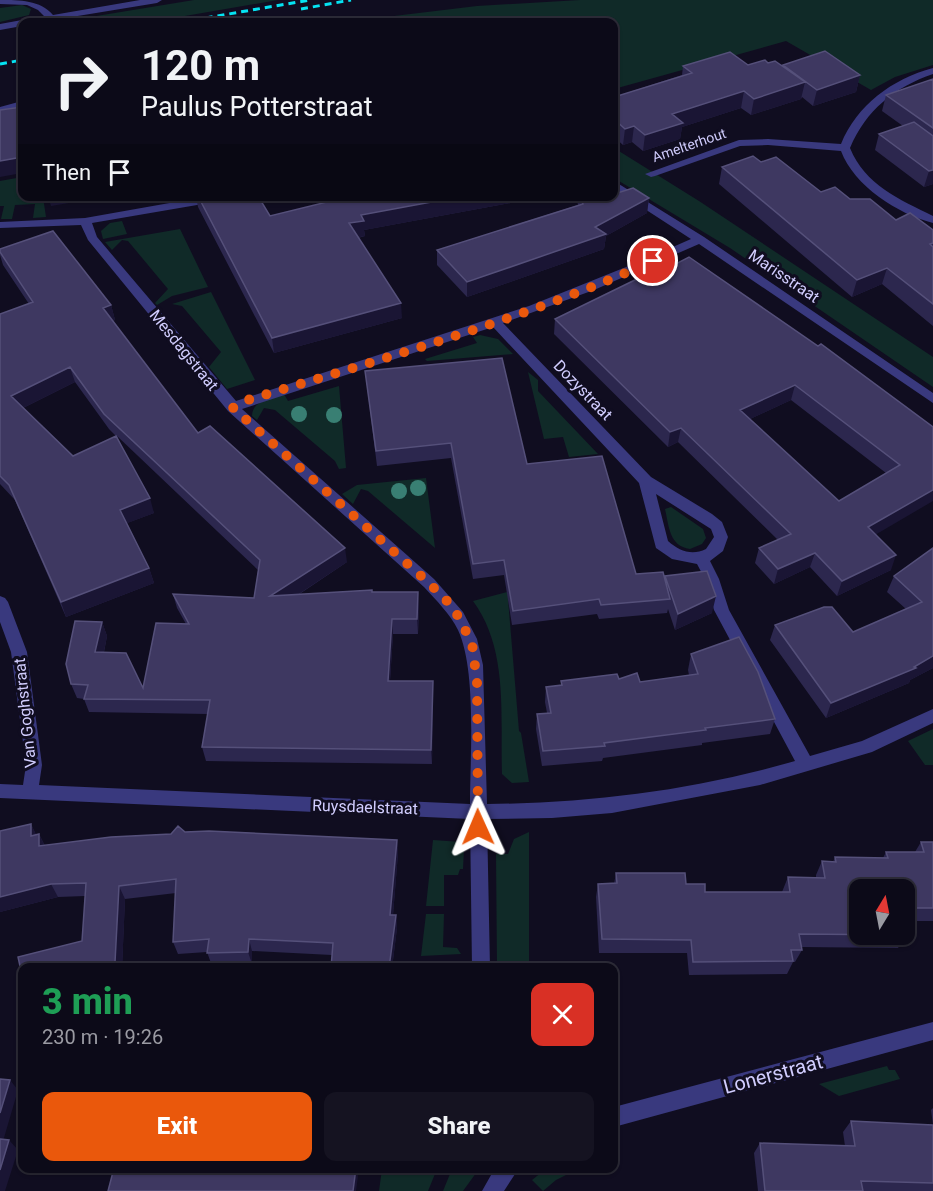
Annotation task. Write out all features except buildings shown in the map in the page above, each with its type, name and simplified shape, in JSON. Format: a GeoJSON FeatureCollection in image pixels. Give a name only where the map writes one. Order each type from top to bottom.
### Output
{"type":"FeatureCollection","features":[{"type":"Feature","properties":{"kind":"street"},"geometry":{"type":"LineString","coordinates":[[0,1],[28,0],[38,3],[46,10],[50,18],[157,0]]}},
{"type":"Feature","properties":{"kind":"street"},"geometry":{"type":"LineString","coordinates":[[0,27],[18,24]]}},
{"type":"Feature","properties":{"kind":"street"},"geometry":{"type":"LineString","coordinates":[[933,71],[901,85],[874,103],[854,125],[845,148],[852,168],[868,184],[933,220]]}},
{"type":"Feature","properties":{"kind":"street"},"geometry":{"type":"LineString","coordinates":[[0,110],[18,105]]}},
{"type":"Feature","properties":{"kind":"street","name":"Amelterhout"},"geometry":{"type":"LineString","coordinates":[[651,174],[739,143],[768,142],[845,148]]}},
{"type":"Feature","properties":{"kind":"street","name":"Marisstraat"},"geometry":{"type":"LineString","coordinates":[[618,187],[700,238],[933,399]]}},
{"type":"Feature","properties":{"kind":"street"},"geometry":{"type":"LineString","coordinates":[[0,225],[85,221],[203,201]]}},
{"type":"Feature","properties":{"kind":"street","name":"Mesdagstraat"},"geometry":{"type":"LineString","coordinates":[[85,221],[92,238],[233,408],[453,607],[472,643],[476,660],[481,963]]}},
{"type":"Feature","properties":{"kind":"street"},"geometry":{"type":"LineString","coordinates":[[233,408],[248,400],[496,323],[599,285],[700,238]]}},
{"type":"Feature","properties":{"kind":"street","name":"Dozystraat"},"geometry":{"type":"LineString","coordinates":[[496,323],[646,481],[717,526],[721,537],[719,544],[708,556],[701,558]]}},
{"type":"Feature","properties":{"kind":"street"},"geometry":{"type":"LineString","coordinates":[[646,481],[661,544],[668,551],[680,557],[701,558],[712,579],[722,610],[806,765]]}},
{"type":"Feature","properties":{"kind":"street","name":"Van Goghstraat"},"geometry":{"type":"LineString","coordinates":[[0,602],[19,652],[34,765],[30,792]]}},
{"type":"Feature","properties":{"kind":"street","name":"Ruysdaelstraat"},"geometry":{"type":"LineString","coordinates":[[0,791],[478,812],[552,812],[612,806],[737,783],[866,747],[933,716]]}},
{"type":"Feature","properties":{"kind":"street","name":"Lonerstraat"},"geometry":{"type":"LineString","coordinates":[[618,1116],[933,1031]]}},
{"type":"Feature","properties":{"kind":"street"},"geometry":{"type":"LineString","coordinates":[[492,1191],[505,1173]]}},
{"type":"Feature","properties":{"kind":"green space"},"geometry":{"type":"Polygon","coordinates":[[[194,0],[278,0],[173,18],[84,18],[194,0]]]}},
{"type":"Feature","properties":{"kind":"green space"},"geometry":{"type":"Polygon","coordinates":[[[580,0],[933,0],[933,65],[895,77],[871,90],[786,41],[618,88],[618,18],[395,18],[394,16],[477,6],[580,0]]]}},
{"type":"Feature","properties":{"kind":"green space"},"geometry":{"type":"Polygon","coordinates":[[[22,5],[31,9],[29,15],[0,22],[0,8],[22,5]]]}},
{"type":"Feature","properties":{"kind":"green space"},"geometry":{"type":"Polygon","coordinates":[[[618,150],[699,201],[933,357],[933,387],[730,248],[618,180],[618,150]]]}},
{"type":"Feature","properties":{"kind":"green space"},"geometry":{"type":"Polygon","coordinates":[[[18,178],[18,201],[44,201],[46,217],[33,218],[35,204],[15,205],[12,219],[1,219],[4,206],[0,206],[0,181],[18,178]]]}},
{"type":"Feature","properties":{"kind":"green space"},"geometry":{"type":"Polygon","coordinates":[[[122,221],[127,234],[103,239],[101,231],[110,223],[122,221]]]}},
{"type":"Feature","properties":{"kind":"green space"},"geometry":{"type":"Polygon","coordinates":[[[180,229],[208,287],[172,296],[157,305],[155,303],[168,289],[128,241],[122,240],[112,250],[105,242],[180,229]]]}},
{"type":"Feature","properties":{"kind":"green space"},"geometry":{"type":"Polygon","coordinates":[[[211,292],[255,380],[227,389],[209,367],[221,352],[182,306],[172,304],[211,292]]]}},
{"type":"Feature","properties":{"kind":"green space"},"geometry":{"type":"Polygon","coordinates":[[[480,335],[498,339],[513,354],[427,361],[425,359],[477,343],[473,337],[480,335]]]}},
{"type":"Feature","properties":{"kind":"green space"},"geometry":{"type":"Polygon","coordinates":[[[528,372],[538,380],[538,391],[598,454],[569,457],[563,437],[544,439],[528,372]]]}},
{"type":"Feature","properties":{"kind":"green space"},"geometry":{"type":"Polygon","coordinates":[[[339,386],[346,468],[339,469],[335,461],[275,410],[264,408],[257,420],[252,416],[259,403],[269,399],[284,394],[288,401],[339,386]]]}},
{"type":"Feature","properties":{"kind":"green space"},"geometry":{"type":"Polygon","coordinates":[[[426,478],[435,548],[368,491],[361,489],[353,504],[342,494],[357,485],[426,478]]]}},
{"type":"Feature","properties":{"kind":"green space"},"geometry":{"type":"Polygon","coordinates":[[[671,507],[703,529],[706,538],[702,544],[690,549],[674,540],[665,509],[671,507]]]}},
{"type":"Feature","properties":{"kind":"green space"},"geometry":{"type":"Polygon","coordinates":[[[515,590],[588,597],[508,599],[519,731],[529,782],[512,783],[502,774],[500,684],[497,662],[484,620],[473,601],[515,590]]]}},
{"type":"Feature","properties":{"kind":"green space"},"geometry":{"type":"Polygon","coordinates":[[[933,729],[933,765],[925,765],[908,741],[933,729]]]}},
{"type":"Feature","properties":{"kind":"green space"},"geometry":{"type":"Polygon","coordinates":[[[529,832],[529,963],[497,963],[496,854],[508,854],[514,839],[529,832]]]}},
{"type":"Feature","properties":{"kind":"green space"},"geometry":{"type":"Polygon","coordinates":[[[433,840],[461,842],[464,849],[463,869],[460,869],[458,875],[444,875],[444,906],[426,906],[433,840]]]}},
{"type":"Feature","properties":{"kind":"green space"},"geometry":{"type":"Polygon","coordinates":[[[426,914],[444,914],[443,947],[457,948],[461,954],[421,956],[426,914]]]}},
{"type":"Feature","properties":{"kind":"green space"},"geometry":{"type":"Polygon","coordinates":[[[887,1066],[889,1070],[895,1070],[900,1079],[839,1096],[819,1084],[887,1066]]]}},
{"type":"Feature","properties":{"kind":"green space"},"geometry":{"type":"Polygon","coordinates":[[[381,1173],[435,1173],[428,1191],[379,1191],[381,1173]]]}},
{"type":"Feature","properties":{"kind":"green space"},"geometry":{"type":"Polygon","coordinates":[[[450,1173],[476,1173],[463,1191],[443,1191],[450,1173]]]}},
{"type":"Feature","properties":{"kind":"green space"},"geometry":{"type":"Polygon","coordinates":[[[541,1173],[570,1173],[556,1180],[543,1191],[532,1180],[541,1173]]]}},
{"type":"Feature","properties":{"kind":"railway"},"geometry":{"type":"LineString","coordinates":[[205,18],[310,0]]}},
{"type":"Feature","properties":{"kind":"railway"},"geometry":{"type":"LineString","coordinates":[[301,9],[351,0]]}},
{"type":"Feature","properties":{"kind":"railway"},"geometry":{"type":"LineString","coordinates":[[0,64],[18,61]]}},
{"type":"Feature","properties":{"kind":"route"},"geometry":{"type":"LineString","coordinates":[[478,827],[476,660],[465,627],[453,607],[429,583],[233,408],[248,400],[496,323],[599,285],[653,261]]}}]}
